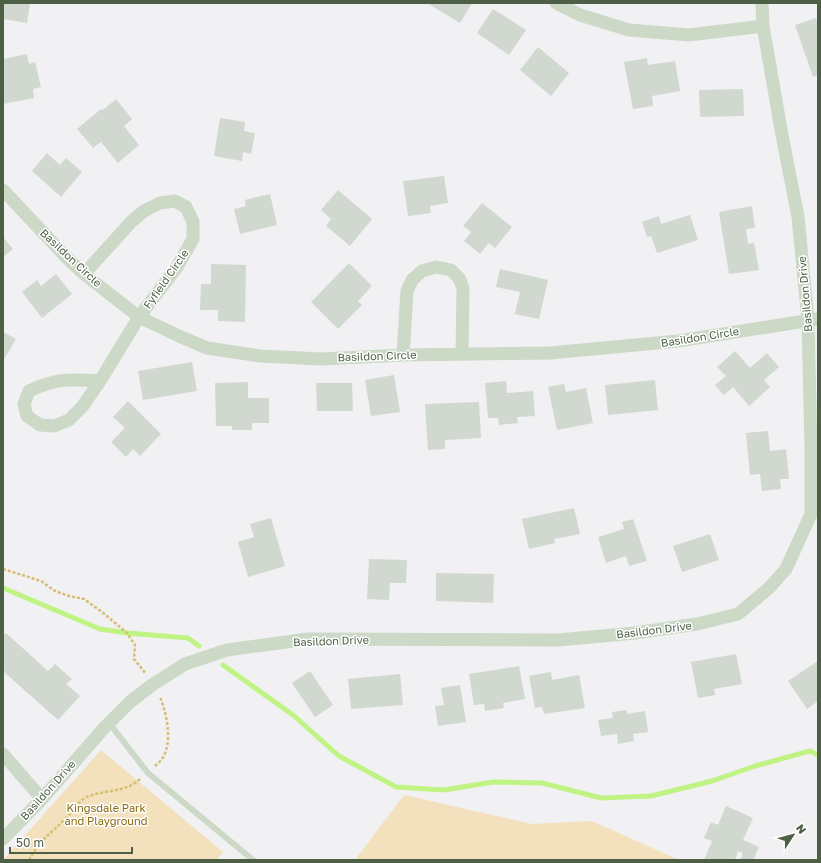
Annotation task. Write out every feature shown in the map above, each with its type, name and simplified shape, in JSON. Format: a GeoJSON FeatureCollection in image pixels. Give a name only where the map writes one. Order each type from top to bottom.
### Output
{"type":"FeatureCollection","features":[{"type":"Feature","properties":{"kind":"street"},"geometry":{"type":"LineString","coordinates":[[556,3],[580,16],[630,30],[689,35],[763,26]]}},
{"type":"Feature","properties":{"kind":"street","name":"Basildon Drive"},"geometry":{"type":"LineString","coordinates":[[3,839],[42,799],[109,723],[130,702],[152,685],[186,664],[227,650],[308,639],[558,640],[635,633],[697,624],[738,614],[769,588],[786,569],[811,514],[813,319],[798,217],[763,26],[762,3]]}},
{"type":"Feature","properties":{"kind":"street","name":"Basildon Circle"},"geometry":{"type":"LineString","coordinates":[[3,190],[84,274],[139,317],[207,348],[260,356],[321,359],[402,355],[550,353],[678,342],[813,319]]}},
{"type":"Feature","properties":{"kind":"street","name":"Fyfield Circle"},"geometry":{"type":"LineString","coordinates":[[84,274],[131,222],[144,211],[160,203],[175,201],[186,208],[193,222],[193,239],[177,267],[139,317]]}},
{"type":"Feature","properties":{"kind":"street"},"geometry":{"type":"LineString","coordinates":[[402,355],[407,291],[412,280],[422,271],[436,267],[451,270],[459,278],[462,288],[462,354]]}},
{"type":"Feature","properties":{"kind":"street"},"geometry":{"type":"LineString","coordinates":[[100,381],[63,380],[45,384],[29,391],[24,404],[27,416],[40,425],[54,426],[69,420],[82,407],[100,381],[139,317]]}},
{"type":"Feature","properties":{"kind":"street"},"geometry":{"type":"LineString","coordinates":[[3,754],[42,799]]}},
{"type":"Feature","properties":{"kind":"lane"},"geometry":{"type":"LineString","coordinates":[[109,723],[148,773],[253,860]]}},
{"type":"Feature","properties":{"kind":"path"},"geometry":{"type":"LineString","coordinates":[[3,569],[41,581],[55,592],[84,599],[102,612],[127,633],[135,645],[134,659],[147,676]]}},
{"type":"Feature","properties":{"kind":"path"},"geometry":{"type":"LineString","coordinates":[[155,766],[162,759],[168,742],[166,710],[158,692]]}},
{"type":"Feature","properties":{"kind":"path"},"geometry":{"type":"LineString","coordinates":[[29,860],[35,848],[45,837],[67,817],[75,806],[87,797],[103,792],[123,790],[141,778]]}},
{"type":"Feature","properties":{"kind":"green space","name":"Kingsdale Park and Playground"},"geometry":{"type":"Polygon","coordinates":[[[101,750],[223,852],[217,860],[3,860],[101,750]]]}},
{"type":"Feature","properties":{"kind":"green space"},"geometry":{"type":"Polygon","coordinates":[[[404,795],[532,824],[592,821],[679,860],[355,860],[404,795]]]}},
{"type":"Feature","properties":{"kind":"building"},"geometry":{"type":"Polygon","coordinates":[[[4,3],[30,3],[27,23],[3,19],[4,3]]]}},
{"type":"Feature","properties":{"kind":"building"},"geometry":{"type":"Polygon","coordinates":[[[427,3],[472,3],[460,23],[427,3]]]}},
{"type":"Feature","properties":{"kind":"building"},"geometry":{"type":"Polygon","coordinates":[[[493,9],[526,30],[509,55],[477,33],[493,9]]]}},
{"type":"Feature","properties":{"kind":"building"},"geometry":{"type":"Polygon","coordinates":[[[816,18],[818,23],[818,75],[813,77],[795,25],[816,18]]]}},
{"type":"Feature","properties":{"kind":"building"},"geometry":{"type":"Polygon","coordinates":[[[538,47],[569,73],[551,96],[520,70],[538,47]]]}},
{"type":"Feature","properties":{"kind":"building"},"geometry":{"type":"Polygon","coordinates":[[[27,54],[29,64],[35,62],[41,87],[33,89],[34,98],[3,104],[3,59],[27,54]]]}},
{"type":"Feature","properties":{"kind":"building"},"geometry":{"type":"Polygon","coordinates":[[[647,58],[648,65],[675,61],[680,91],[652,96],[653,106],[633,109],[624,62],[647,58]]]}},
{"type":"Feature","properties":{"kind":"building"},"geometry":{"type":"Polygon","coordinates":[[[743,89],[744,116],[700,117],[699,90],[743,89]]]}},
{"type":"Feature","properties":{"kind":"building"},"geometry":{"type":"Polygon","coordinates":[[[116,99],[132,119],[124,126],[139,145],[118,163],[101,142],[93,148],[77,129],[101,109],[103,110],[116,99]]]}},
{"type":"Feature","properties":{"kind":"building"},"geometry":{"type":"Polygon","coordinates":[[[220,118],[245,122],[244,131],[255,133],[251,154],[243,152],[242,161],[214,156],[220,118]]]}},
{"type":"Feature","properties":{"kind":"building"},"geometry":{"type":"Polygon","coordinates":[[[47,153],[60,165],[66,158],[82,172],[61,197],[32,171],[47,153]]]}},
{"type":"Feature","properties":{"kind":"building"},"geometry":{"type":"Polygon","coordinates":[[[444,176],[448,203],[430,206],[431,213],[408,216],[403,181],[444,176]]]}},
{"type":"Feature","properties":{"kind":"building"},"geometry":{"type":"Polygon","coordinates":[[[338,190],[372,219],[350,246],[326,226],[331,219],[321,210],[338,190]]]}},
{"type":"Feature","properties":{"kind":"building"},"geometry":{"type":"Polygon","coordinates":[[[270,194],[277,225],[240,234],[234,209],[246,206],[245,200],[270,194]]]}},
{"type":"Feature","properties":{"kind":"building"},"geometry":{"type":"Polygon","coordinates":[[[482,203],[512,227],[495,248],[489,243],[480,254],[464,241],[471,232],[463,226],[482,203]]]}},
{"type":"Feature","properties":{"kind":"building"},"geometry":{"type":"Polygon","coordinates":[[[752,206],[755,228],[746,229],[748,244],[754,243],[759,270],[729,274],[719,212],[752,206]]]}},
{"type":"Feature","properties":{"kind":"building"},"geometry":{"type":"Polygon","coordinates":[[[690,215],[698,240],[657,253],[651,236],[647,237],[642,222],[659,216],[661,224],[690,215]]]}},
{"type":"Feature","properties":{"kind":"building"},"geometry":{"type":"Polygon","coordinates":[[[3,237],[13,249],[3,257],[3,237]]]}},
{"type":"Feature","properties":{"kind":"building"},"geometry":{"type":"Polygon","coordinates":[[[349,263],[372,286],[358,301],[362,305],[338,329],[311,302],[349,263]]]}},
{"type":"Feature","properties":{"kind":"building"},"geometry":{"type":"Polygon","coordinates":[[[211,264],[246,265],[245,322],[218,321],[218,310],[200,310],[201,284],[211,284],[211,264]]]}},
{"type":"Feature","properties":{"kind":"building"},"geometry":{"type":"Polygon","coordinates":[[[500,269],[548,280],[539,319],[515,314],[520,292],[496,287],[500,269]]]}},
{"type":"Feature","properties":{"kind":"building"},"geometry":{"type":"Polygon","coordinates":[[[56,274],[72,294],[42,318],[22,292],[37,280],[41,286],[56,274]]]}},
{"type":"Feature","properties":{"kind":"building"},"geometry":{"type":"Polygon","coordinates":[[[3,332],[16,339],[3,361],[3,332]]]}},
{"type":"Feature","properties":{"kind":"building"},"geometry":{"type":"Polygon","coordinates":[[[735,351],[750,368],[767,353],[779,367],[764,380],[770,387],[749,406],[733,387],[724,395],[715,385],[726,376],[717,367],[735,351]]]}},
{"type":"Feature","properties":{"kind":"building"},"geometry":{"type":"Polygon","coordinates":[[[192,362],[197,391],[143,400],[138,371],[192,362]]]}},
{"type":"Feature","properties":{"kind":"building"},"geometry":{"type":"Polygon","coordinates":[[[394,375],[400,412],[371,416],[365,380],[394,375]]]}},
{"type":"Feature","properties":{"kind":"building"},"geometry":{"type":"Polygon","coordinates":[[[655,380],[658,410],[608,415],[605,385],[655,380]]]}},
{"type":"Feature","properties":{"kind":"building"},"geometry":{"type":"Polygon","coordinates":[[[506,381],[507,393],[533,391],[535,416],[517,417],[518,423],[499,425],[498,418],[488,418],[485,383],[506,381]]]}},
{"type":"Feature","properties":{"kind":"building"},"geometry":{"type":"Polygon","coordinates":[[[248,382],[248,398],[269,398],[269,423],[252,423],[252,430],[232,430],[232,426],[216,426],[215,383],[248,382]]]}},
{"type":"Feature","properties":{"kind":"building"},"geometry":{"type":"Polygon","coordinates":[[[316,383],[352,383],[353,411],[317,411],[316,383]]]}},
{"type":"Feature","properties":{"kind":"building"},"geometry":{"type":"Polygon","coordinates":[[[564,384],[566,392],[586,388],[593,423],[557,430],[548,387],[564,384]]]}},
{"type":"Feature","properties":{"kind":"building"},"geometry":{"type":"Polygon","coordinates":[[[128,401],[161,434],[140,456],[133,449],[126,457],[111,442],[125,428],[113,417],[128,401]]]}},
{"type":"Feature","properties":{"kind":"building"},"geometry":{"type":"Polygon","coordinates":[[[479,402],[481,438],[445,440],[445,449],[428,450],[425,404],[479,402]]]}},
{"type":"Feature","properties":{"kind":"building"},"geometry":{"type":"Polygon","coordinates":[[[768,431],[770,451],[786,449],[789,479],[780,479],[781,489],[762,491],[760,474],[750,475],[746,433],[768,431]]]}},
{"type":"Feature","properties":{"kind":"building"},"geometry":{"type":"Polygon","coordinates":[[[574,508],[580,534],[554,539],[555,543],[529,549],[522,519],[574,508]]]}},
{"type":"Feature","properties":{"kind":"building"},"geometry":{"type":"Polygon","coordinates":[[[271,518],[285,566],[248,577],[238,542],[254,537],[250,524],[271,518]]]}},
{"type":"Feature","properties":{"kind":"building"},"geometry":{"type":"Polygon","coordinates":[[[633,519],[647,561],[629,566],[626,556],[606,563],[598,537],[624,529],[622,522],[633,519]]]}},
{"type":"Feature","properties":{"kind":"building"},"geometry":{"type":"Polygon","coordinates":[[[710,534],[719,560],[682,572],[673,546],[710,534]]]}},
{"type":"Feature","properties":{"kind":"building"},"geometry":{"type":"Polygon","coordinates":[[[369,559],[407,560],[406,583],[390,583],[389,600],[367,599],[369,559]]]}},
{"type":"Feature","properties":{"kind":"building"},"geometry":{"type":"Polygon","coordinates":[[[436,573],[494,574],[493,603],[436,601],[436,573]]]}},
{"type":"Feature","properties":{"kind":"building"},"geometry":{"type":"Polygon","coordinates":[[[6,633],[48,671],[55,664],[72,679],[66,684],[80,696],[58,720],[3,671],[5,666],[3,664],[3,636],[6,633]]]}},
{"type":"Feature","properties":{"kind":"building"},"geometry":{"type":"Polygon","coordinates":[[[736,654],[742,684],[714,689],[715,695],[698,698],[691,662],[736,654]]]}},
{"type":"Feature","properties":{"kind":"building"},"geometry":{"type":"Polygon","coordinates":[[[818,661],[818,701],[807,709],[788,681],[818,661]]]}},
{"type":"Feature","properties":{"kind":"building"},"geometry":{"type":"Polygon","coordinates":[[[519,666],[525,699],[503,703],[504,708],[485,711],[484,704],[474,705],[469,674],[519,666]]]}},
{"type":"Feature","properties":{"kind":"building"},"geometry":{"type":"Polygon","coordinates":[[[310,671],[333,705],[315,717],[292,683],[310,671]]]}},
{"type":"Feature","properties":{"kind":"building"},"geometry":{"type":"Polygon","coordinates":[[[551,672],[552,680],[579,675],[585,708],[544,714],[542,707],[535,708],[529,676],[551,672]]]}},
{"type":"Feature","properties":{"kind":"building"},"geometry":{"type":"Polygon","coordinates":[[[400,674],[403,705],[351,709],[348,679],[400,674]]]}},
{"type":"Feature","properties":{"kind":"building"},"geometry":{"type":"Polygon","coordinates":[[[460,685],[466,722],[438,726],[435,706],[444,705],[441,688],[460,685]]]}},
{"type":"Feature","properties":{"kind":"building"},"geometry":{"type":"Polygon","coordinates":[[[627,710],[627,714],[645,711],[648,732],[633,734],[634,741],[618,744],[617,734],[601,736],[598,720],[613,718],[612,712],[627,710]]]}},
{"type":"Feature","properties":{"kind":"building"},"geometry":{"type":"Polygon","coordinates":[[[726,806],[753,818],[743,840],[759,847],[753,860],[740,860],[743,853],[738,851],[735,860],[704,860],[712,841],[704,838],[711,822],[718,825],[726,806]]]}},
{"type":"Feature","properties":{"kind":"waterway"},"geometry":{"type":"LineString","coordinates":[[3,588],[100,629],[127,633],[188,638],[199,646]]}},
{"type":"Feature","properties":{"kind":"waterway"},"geometry":{"type":"LineString","coordinates":[[223,665],[293,715],[339,756],[396,787],[444,790],[493,782],[542,783],[601,798],[651,796],[712,781],[755,766],[810,751],[818,755]]}}]}
